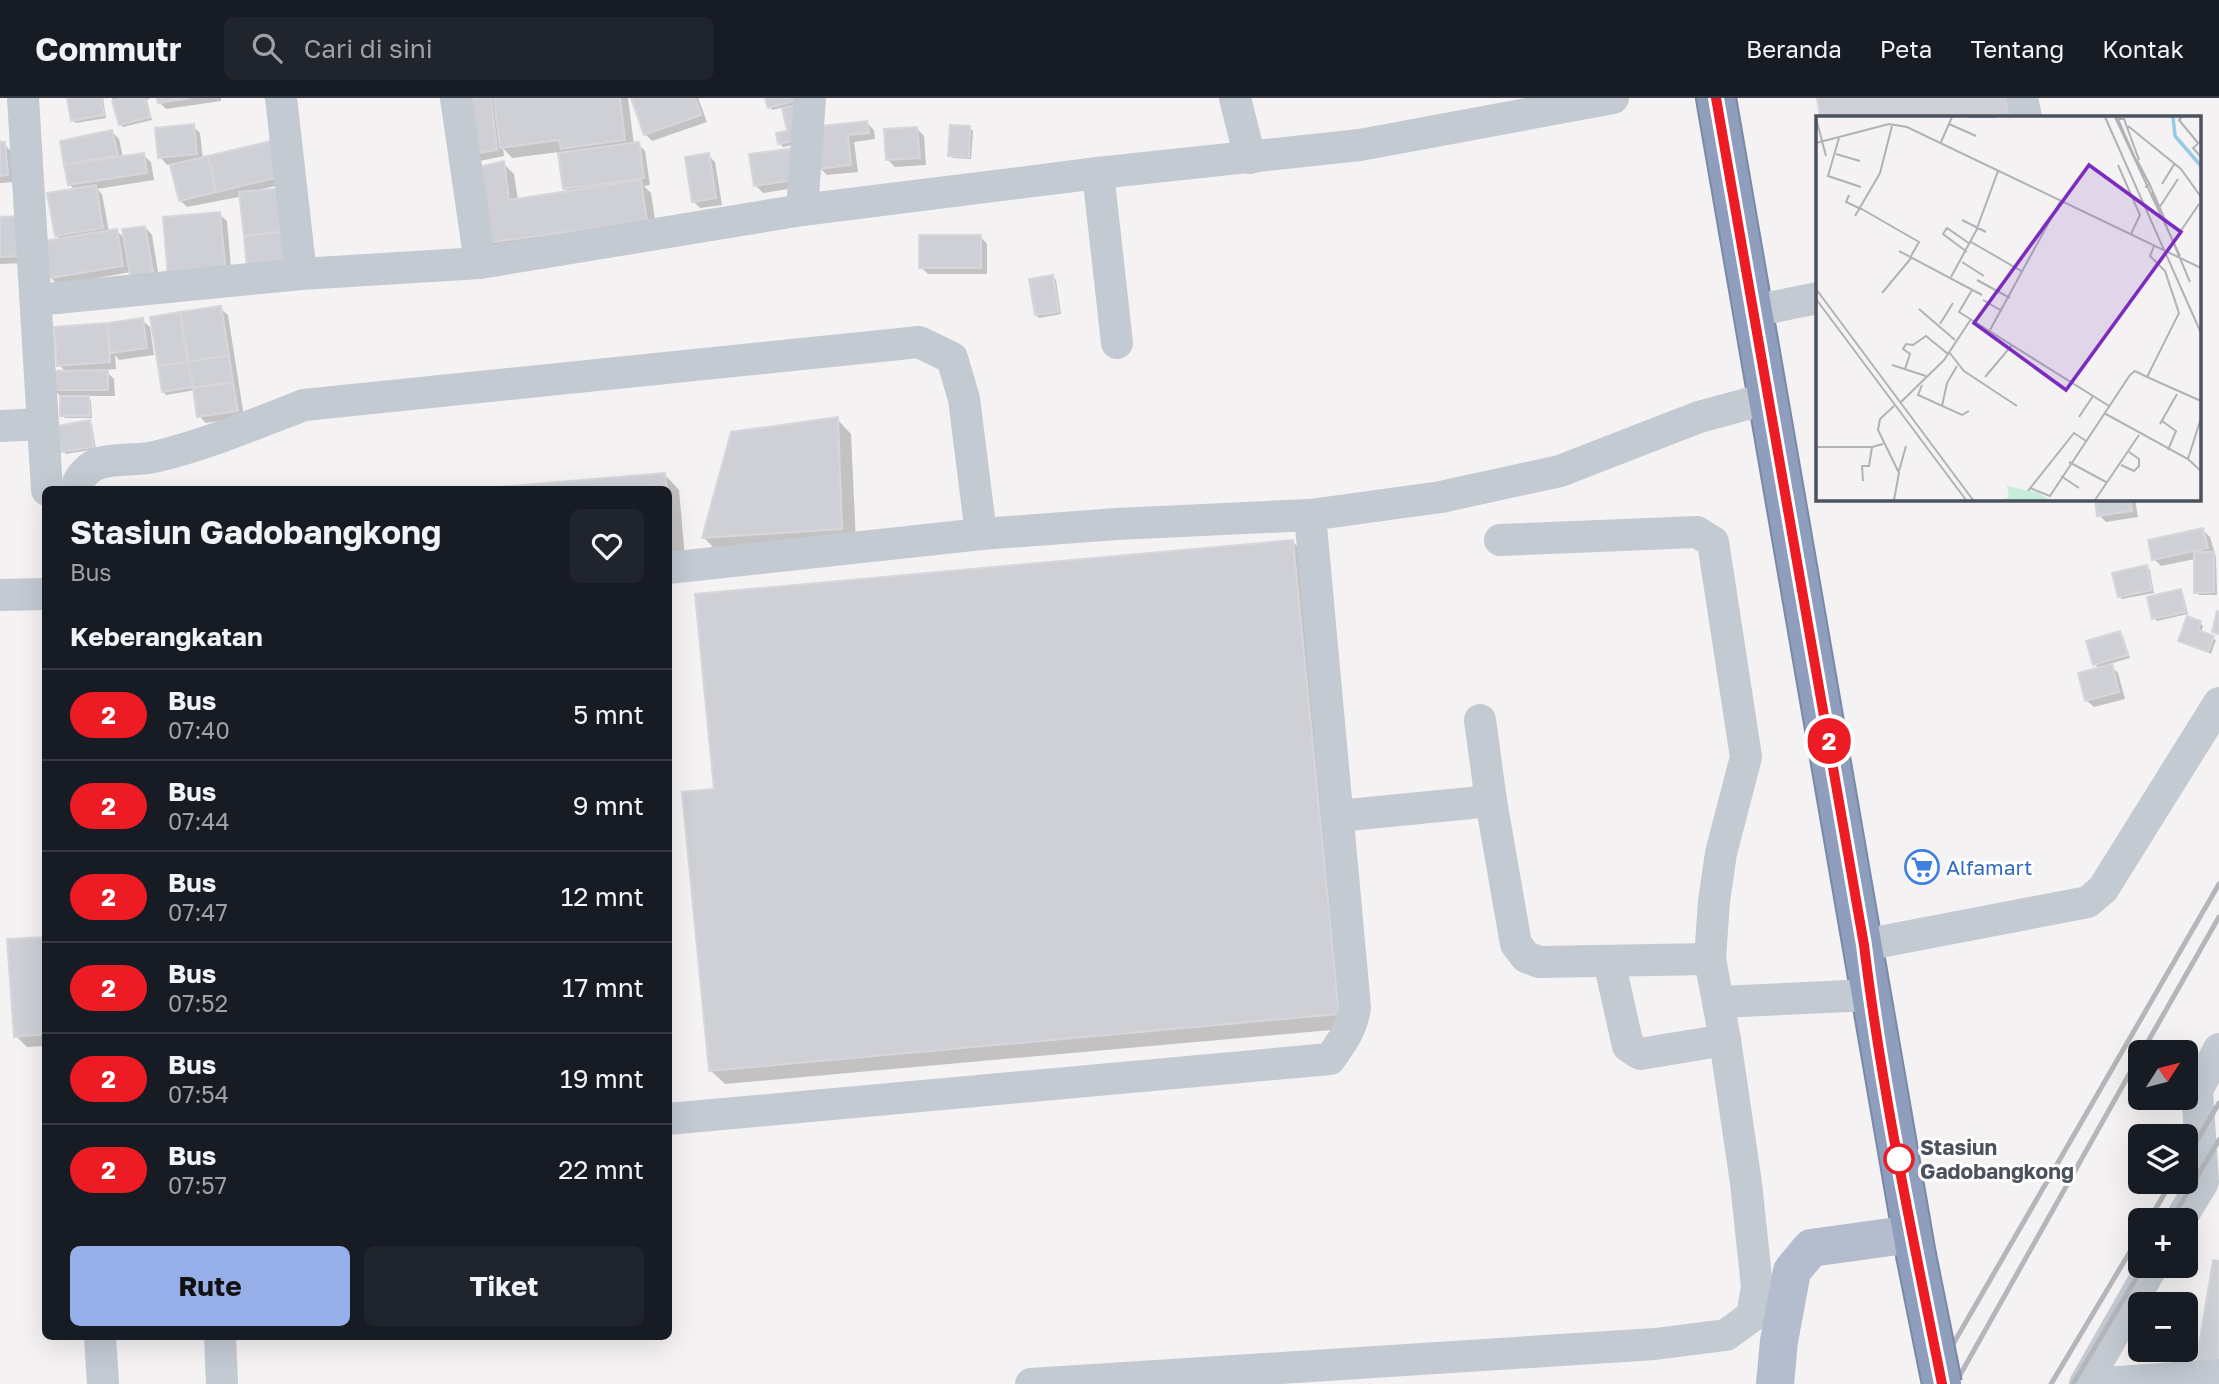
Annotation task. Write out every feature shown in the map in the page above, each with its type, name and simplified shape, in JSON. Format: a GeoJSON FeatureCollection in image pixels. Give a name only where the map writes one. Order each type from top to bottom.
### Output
{"type":"FeatureCollection","features":[{"type":"Feature","properties":{"kind":"highway"},"geometry":{"type":"LineString","coordinates":[[1716,98],[1864,945],[1870,995],[1942,1384]]}},
{"type":"Feature","properties":{"kind":"main road"},"geometry":{"type":"LineString","coordinates":[[1775,1384],[1779,1341],[1792,1271],[1811,1248],[1914,1244]]}},
{"type":"Feature","properties":{"kind":"street"},"geometry":{"type":"LineString","coordinates":[[23,98],[47,486]]}},
{"type":"Feature","properties":{"kind":"street"},"geometry":{"type":"LineString","coordinates":[[281,98],[301,274]]}},
{"type":"Feature","properties":{"kind":"street"},"geometry":{"type":"LineString","coordinates":[[456,98],[481,263]]}},
{"type":"Feature","properties":{"kind":"street"},"geometry":{"type":"LineString","coordinates":[[802,210],[810,98]]}},
{"type":"Feature","properties":{"kind":"street"},"geometry":{"type":"LineString","coordinates":[[1235,98],[1250,158]]}},
{"type":"Feature","properties":{"kind":"street"},"geometry":{"type":"LineString","coordinates":[[36,300],[301,274],[481,263],[802,210],[1098,173],[1360,145],[1613,98]]}},
{"type":"Feature","properties":{"kind":"street"},"geometry":{"type":"LineString","coordinates":[[2022,98],[2026,116]]}},
{"type":"Feature","properties":{"kind":"street"},"geometry":{"type":"LineString","coordinates":[[1098,173],[1117,342]]}},
{"type":"Feature","properties":{"kind":"street"},"geometry":{"type":"LineString","coordinates":[[1753,311],[1816,298]]}},
{"type":"Feature","properties":{"kind":"street"},"geometry":{"type":"LineString","coordinates":[[76,486],[85,472],[98,463],[153,457],[242,429],[304,405],[919,342],[952,358],[964,399],[981,534]]}},
{"type":"Feature","properties":{"kind":"street"},"geometry":{"type":"LineString","coordinates":[[672,568],[981,534],[1310,515],[1441,497],[1560,471],[1699,417],[1769,398]]}},
{"type":"Feature","properties":{"kind":"street"},"geometry":{"type":"LineString","coordinates":[[0,426],[42,424]]}},
{"type":"Feature","properties":{"kind":"street"},"geometry":{"type":"LineString","coordinates":[[672,1119],[1329,1059],[1353,1023],[1355,1007],[1310,515]]}},
{"type":"Feature","properties":{"kind":"street"},"geometry":{"type":"LineString","coordinates":[[1031,1384],[1655,1344],[1726,1335],[1752,1316],[1757,1287],[1746,1183],[1710,959],[1721,853],[1746,757],[1713,542],[1697,532],[1500,540]]}},
{"type":"Feature","properties":{"kind":"street"},"geometry":{"type":"LineString","coordinates":[[0,595],[42,594]]}},
{"type":"Feature","properties":{"kind":"street"},"geometry":{"type":"LineString","coordinates":[[1864,945],[2094,899],[2103,889],[2219,703]]}},
{"type":"Feature","properties":{"kind":"street"},"geometry":{"type":"LineString","coordinates":[[1480,720],[1516,944],[1526,957],[1539,962],[1710,959]]}},
{"type":"Feature","properties":{"kind":"street"},"geometry":{"type":"LineString","coordinates":[[1338,816],[1491,801]]}},
{"type":"Feature","properties":{"kind":"street"},"geometry":{"type":"LineString","coordinates":[[1609,961],[1628,1046],[1640,1054],[1725,1040]]}},
{"type":"Feature","properties":{"kind":"street"},"geometry":{"type":"LineString","coordinates":[[1718,1002],[1870,995]]}},
{"type":"Feature","properties":{"kind":"street"},"geometry":{"type":"LineString","coordinates":[[2187,1208],[2211,1169],[2197,1090],[2219,1049]]}},
{"type":"Feature","properties":{"kind":"street"},"geometry":{"type":"LineString","coordinates":[[2085,1384],[2146,1278]]}},
{"type":"Feature","properties":{"kind":"street"},"geometry":{"type":"LineString","coordinates":[[100,1340],[103,1384]]}},
{"type":"Feature","properties":{"kind":"street"},"geometry":{"type":"LineString","coordinates":[[220,1340],[222,1384]]}},
{"type":"Feature","properties":{"kind":"street"},"geometry":{"type":"LineString","coordinates":[[2091,1384],[2219,1375]]}},
{"type":"Feature","properties":{"kind":"building"},"geometry":{"type":"Polygon","coordinates":[[[67,98],[101,98],[104,115],[71,121],[67,98]]]}},
{"type":"Feature","properties":{"kind":"building"},"geometry":{"type":"Polygon","coordinates":[[[145,98],[150,117],[119,125],[112,101],[145,98]]]}},
{"type":"Feature","properties":{"kind":"building"},"geometry":{"type":"Polygon","coordinates":[[[157,98],[190,98],[158,103],[157,98]]]}},
{"type":"Feature","properties":{"kind":"building"},"geometry":{"type":"Polygon","coordinates":[[[457,98],[491,98],[497,150],[467,155],[457,98]]]}},
{"type":"Feature","properties":{"kind":"building"},"geometry":{"type":"Polygon","coordinates":[[[494,98],[620,98],[625,140],[561,149],[559,140],[500,148],[494,98]]]}},
{"type":"Feature","properties":{"kind":"building"},"geometry":{"type":"Polygon","coordinates":[[[631,98],[695,98],[701,115],[644,135],[631,98]]]}},
{"type":"Feature","properties":{"kind":"building"},"geometry":{"type":"Polygon","coordinates":[[[765,98],[794,98],[794,101],[768,108],[765,98]]]}},
{"type":"Feature","properties":{"kind":"building"},"geometry":{"type":"Polygon","coordinates":[[[1817,98],[2006,98],[2009,116],[1820,116],[1817,98]]]}},
{"type":"Feature","properties":{"kind":"building"},"geometry":{"type":"Polygon","coordinates":[[[798,105],[805,139],[778,144],[776,133],[787,131],[782,108],[798,105]]]}},
{"type":"Feature","properties":{"kind":"building"},"geometry":{"type":"Polygon","coordinates":[[[867,121],[869,133],[848,135],[851,165],[819,169],[813,127],[867,121]]]}},
{"type":"Feature","properties":{"kind":"building"},"geometry":{"type":"Polygon","coordinates":[[[194,124],[197,154],[158,158],[155,128],[194,124]]]}},
{"type":"Feature","properties":{"kind":"building"},"geometry":{"type":"Polygon","coordinates":[[[950,125],[970,126],[969,157],[948,156],[950,125]]]}},
{"type":"Feature","properties":{"kind":"building"},"geometry":{"type":"Polygon","coordinates":[[[917,127],[920,158],[886,160],[884,129],[917,127]]]}},
{"type":"Feature","properties":{"kind":"building"},"geometry":{"type":"Polygon","coordinates":[[[112,130],[118,155],[64,165],[60,141],[112,130]]]}},
{"type":"Feature","properties":{"kind":"building"},"geometry":{"type":"Polygon","coordinates":[[[271,141],[279,177],[216,192],[208,156],[271,141]]]}},
{"type":"Feature","properties":{"kind":"building"},"geometry":{"type":"Polygon","coordinates":[[[0,142],[5,142],[8,175],[0,176],[0,142]]]}},
{"type":"Feature","properties":{"kind":"building"},"geometry":{"type":"Polygon","coordinates":[[[639,142],[644,178],[563,189],[558,153],[639,142]]]}},
{"type":"Feature","properties":{"kind":"building"},"geometry":{"type":"Polygon","coordinates":[[[797,148],[802,179],[754,186],[749,154],[797,148]]]}},
{"type":"Feature","properties":{"kind":"building"},"geometry":{"type":"Polygon","coordinates":[[[144,153],[147,173],[68,185],[64,165],[144,153]]]}},
{"type":"Feature","properties":{"kind":"building"},"geometry":{"type":"Polygon","coordinates":[[[709,153],[716,198],[692,202],[685,157],[709,153]]]}},
{"type":"Feature","properties":{"kind":"building"},"geometry":{"type":"Polygon","coordinates":[[[208,156],[216,192],[179,201],[170,165],[208,156]]]}},
{"type":"Feature","properties":{"kind":"building"},"geometry":{"type":"Polygon","coordinates":[[[504,161],[509,200],[641,180],[647,221],[487,243],[475,168],[504,161]]]}},
{"type":"Feature","properties":{"kind":"building"},"geometry":{"type":"Polygon","coordinates":[[[96,185],[103,228],[55,236],[47,193],[96,185]]]}},
{"type":"Feature","properties":{"kind":"building"},"geometry":{"type":"Polygon","coordinates":[[[286,188],[290,231],[244,236],[239,192],[286,188]]]}},
{"type":"Feature","properties":{"kind":"building"},"geometry":{"type":"Polygon","coordinates":[[[220,212],[226,272],[168,277],[163,217],[220,212]]]}},
{"type":"Feature","properties":{"kind":"building"},"geometry":{"type":"Polygon","coordinates":[[[16,216],[18,256],[0,257],[0,217],[16,216]]]}},
{"type":"Feature","properties":{"kind":"building"},"geometry":{"type":"Polygon","coordinates":[[[145,226],[154,277],[131,281],[122,229],[145,226]]]}},
{"type":"Feature","properties":{"kind":"building"},"geometry":{"type":"Polygon","coordinates":[[[117,229],[123,266],[50,278],[43,241],[117,229]]]}},
{"type":"Feature","properties":{"kind":"building"},"geometry":{"type":"Polygon","coordinates":[[[290,231],[294,264],[247,269],[244,236],[290,231]]]}},
{"type":"Feature","properties":{"kind":"building"},"geometry":{"type":"Polygon","coordinates":[[[919,235],[981,235],[981,268],[919,268],[919,235]]]}},
{"type":"Feature","properties":{"kind":"building"},"geometry":{"type":"Polygon","coordinates":[[[1053,275],[1059,312],[1035,315],[1029,279],[1053,275]]]}},
{"type":"Feature","properties":{"kind":"building"},"geometry":{"type":"Polygon","coordinates":[[[221,306],[229,355],[188,362],[180,312],[221,306]]]}},
{"type":"Feature","properties":{"kind":"building"},"geometry":{"type":"Polygon","coordinates":[[[180,312],[188,362],[158,366],[150,317],[180,312]]]}},
{"type":"Feature","properties":{"kind":"building"},"geometry":{"type":"Polygon","coordinates":[[[143,318],[147,348],[111,353],[107,323],[143,318]]]}},
{"type":"Feature","properties":{"kind":"building"},"geometry":{"type":"Polygon","coordinates":[[[107,323],[110,362],[57,366],[54,327],[107,323]]]}},
{"type":"Feature","properties":{"kind":"building"},"geometry":{"type":"Polygon","coordinates":[[[229,355],[233,382],[193,388],[188,362],[229,355]]]}},
{"type":"Feature","properties":{"kind":"building"},"geometry":{"type":"Polygon","coordinates":[[[188,362],[193,387],[162,392],[158,366],[188,362]]]}},
{"type":"Feature","properties":{"kind":"building"},"geometry":{"type":"Polygon","coordinates":[[[108,370],[108,390],[52,390],[52,371],[108,370]]]}},
{"type":"Feature","properties":{"kind":"building"},"geometry":{"type":"Polygon","coordinates":[[[233,382],[238,411],[197,417],[193,388],[233,382]]]}},
{"type":"Feature","properties":{"kind":"building"},"geometry":{"type":"Polygon","coordinates":[[[60,396],[89,396],[90,416],[60,416],[60,396]]]}},
{"type":"Feature","properties":{"kind":"building"},"geometry":{"type":"Polygon","coordinates":[[[838,417],[842,529],[702,538],[731,432],[838,417]]]}},
{"type":"Feature","properties":{"kind":"building"},"geometry":{"type":"Polygon","coordinates":[[[90,420],[94,447],[61,452],[57,426],[90,420]]]}},
{"type":"Feature","properties":{"kind":"building"},"geometry":{"type":"Polygon","coordinates":[[[665,473],[667,486],[510,486],[665,473]]]}},
{"type":"Feature","properties":{"kind":"building"},"geometry":{"type":"Polygon","coordinates":[[[2095,500],[2130,500],[2132,511],[2097,516],[2095,500]]]}},
{"type":"Feature","properties":{"kind":"building"},"geometry":{"type":"Polygon","coordinates":[[[2203,528],[2208,548],[2152,560],[2148,540],[2203,528]]]}},
{"type":"Feature","properties":{"kind":"building"},"geometry":{"type":"Polygon","coordinates":[[[1293,540],[1339,1014],[709,1071],[682,792],[714,789],[695,594],[1293,540]]]}},
{"type":"Feature","properties":{"kind":"building"},"geometry":{"type":"Polygon","coordinates":[[[2194,552],[2214,552],[2214,592],[2194,593],[2194,552]]]}},
{"type":"Feature","properties":{"kind":"building"},"geometry":{"type":"Polygon","coordinates":[[[2147,565],[2152,590],[2118,597],[2112,573],[2147,565]]]}},
{"type":"Feature","properties":{"kind":"building"},"geometry":{"type":"Polygon","coordinates":[[[2181,589],[2186,612],[2152,619],[2147,597],[2181,589]]]}},
{"type":"Feature","properties":{"kind":"building"},"geometry":{"type":"Polygon","coordinates":[[[2217,611],[2219,612],[2219,634],[2212,632],[2217,611]]]}},
{"type":"Feature","properties":{"kind":"building"},"geometry":{"type":"Polygon","coordinates":[[[2187,616],[2201,621],[2198,630],[2214,636],[2208,652],[2178,641],[2187,616]]]}},
{"type":"Feature","properties":{"kind":"building"},"geometry":{"type":"Polygon","coordinates":[[[2120,631],[2128,655],[2093,665],[2086,641],[2120,631]]]}},
{"type":"Feature","properties":{"kind":"building"},"geometry":{"type":"Polygon","coordinates":[[[2112,664],[2119,692],[2085,701],[2078,673],[2112,664]]]}},
{"type":"Feature","properties":{"kind":"building"},"geometry":{"type":"Polygon","coordinates":[[[42,937],[42,1034],[14,1037],[7,939],[42,937]]]}},
{"type":"Feature","properties":{"kind":"building"},"geometry":{"type":"Polygon","coordinates":[[[2213,1260],[2219,1261],[2219,1367],[2196,1363],[2213,1260]]]}},
{"type":"Feature","properties":{"kind":"railway"},"geometry":{"type":"LineString","coordinates":[[1930,1384],[2219,884]]}},
{"type":"Feature","properties":{"kind":"railway"},"geometry":{"type":"LineString","coordinates":[[2149,1040],[2219,917]]}},
{"type":"Feature","properties":{"kind":"railway"},"geometry":{"type":"LineString","coordinates":[[1955,1384],[2128,1076]]}},
{"type":"Feature","properties":{"kind":"railway"},"geometry":{"type":"LineString","coordinates":[[2198,1139],[2219,1103]]}},
{"type":"Feature","properties":{"kind":"railway"},"geometry":{"type":"LineString","coordinates":[[2178,1208],[2219,1140]]}},
{"type":"Feature","properties":{"kind":"railway"},"geometry":{"type":"LineString","coordinates":[[2156,1208],[2164,1194]]}},
{"type":"Feature","properties":{"kind":"railway"},"geometry":{"type":"LineString","coordinates":[[2051,1384],[2128,1255]]}},
{"type":"Feature","properties":{"kind":"railway"},"geometry":{"type":"LineString","coordinates":[[2073,1384],[2136,1278]]}},
{"type":"Feature","properties":{"kind":"bus line","name":"2"},"geometry":{"type":"LineString","coordinates":[[1716,98],[1907,1207],[1942,1384]]}},
{"type":"Feature","properties":{"kind":"place","name":"Alfamart"},"geometry":{"type":"Point","coordinates":[1922,867]}},
{"type":"Feature","properties":{"kind":"place","name":"Stasiun Gadobangkong"},"geometry":{"type":"Point","coordinates":[1899,1159]}}]}
